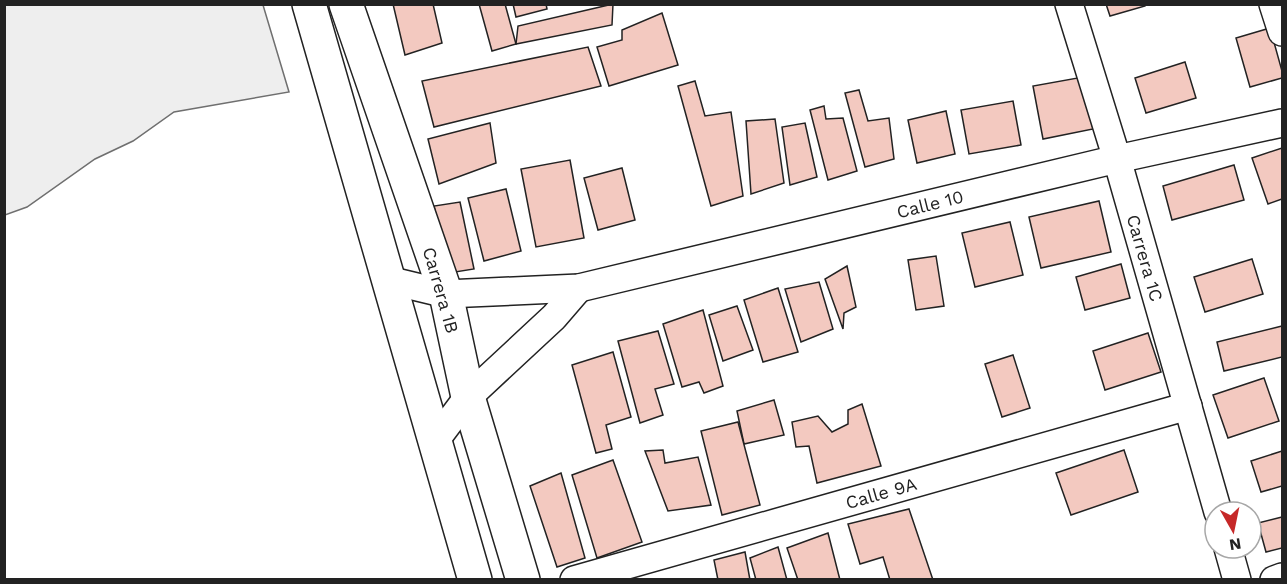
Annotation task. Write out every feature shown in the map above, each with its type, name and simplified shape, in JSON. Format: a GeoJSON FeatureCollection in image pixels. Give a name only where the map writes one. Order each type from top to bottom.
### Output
{"type":"FeatureCollection","features":[{"type":"Feature","properties":{"kind":"street"},"geometry":{"type":"LineString","coordinates":[[309,4],[475,579]]}},
{"type":"Feature","properties":{"kind":"street","name":"Carrera 1B"},"geometry":{"type":"LineString","coordinates":[[346,4],[446,294],[468,397],[523,579]]}},
{"type":"Feature","properties":{"kind":"street","name":"Carrera 1C"},"geometry":{"type":"LineString","coordinates":[[1069,4],[1117,159],[1215,500]]}},
{"type":"Feature","properties":{"kind":"street"},"geometry":{"type":"LineString","coordinates":[[1273,4],[1282,32]]}},
{"type":"Feature","properties":{"kind":"street","name":"Calle 10"},"geometry":{"type":"LineString","coordinates":[[388,280],[446,294],[579,288],[1117,159],[1282,123]]}},
{"type":"Feature","properties":{"kind":"street"},"geometry":{"type":"LineString","coordinates":[[435,441],[468,397],[554,317],[579,288]]}},
{"type":"Feature","properties":{"kind":"street","name":"Calle 9A"},"geometry":{"type":"LineString","coordinates":[[574,579],[1188,406]]}},
{"type":"Feature","properties":{"kind":"street"},"geometry":{"type":"LineString","coordinates":[[1231,560],[1237,579]]}},
{"type":"Feature","properties":{"kind":"street"},"geometry":{"type":"LineString","coordinates":[[1274,579],[1282,576]]}},
{"type":"Feature","properties":{"kind":"shaded area"},"geometry":{"type":"Polygon","coordinates":[[[5,4],[263,5],[289,92],[174,112],[133,141],[95,159],[27,207],[5,215],[5,4]]]}},
{"type":"Feature","properties":{"kind":"building"},"geometry":{"type":"Polygon","coordinates":[[[393,4],[433,4],[442,43],[405,55],[393,4]]]}},
{"type":"Feature","properties":{"kind":"building"},"geometry":{"type":"Polygon","coordinates":[[[479,4],[505,4],[516,44],[492,51],[479,4]]]}},
{"type":"Feature","properties":{"kind":"building"},"geometry":{"type":"Polygon","coordinates":[[[513,4],[546,4],[547,9],[516,17],[513,4]]]}},
{"type":"Feature","properties":{"kind":"building"},"geometry":{"type":"Polygon","coordinates":[[[613,4],[612,25],[516,44],[518,26],[613,4]]]}},
{"type":"Feature","properties":{"kind":"building"},"geometry":{"type":"Polygon","coordinates":[[[1106,4],[1145,4],[1145,6],[1110,16],[1106,4]]]}},
{"type":"Feature","properties":{"kind":"building"},"geometry":{"type":"Polygon","coordinates":[[[662,13],[678,65],[609,86],[597,47],[622,40],[622,30],[662,13]]]}},
{"type":"Feature","properties":{"kind":"building"},"geometry":{"type":"Polygon","coordinates":[[[1270,28],[1282,78],[1250,87],[1236,38],[1270,28]]]}},
{"type":"Feature","properties":{"kind":"building"},"geometry":{"type":"Polygon","coordinates":[[[588,47],[601,86],[434,127],[422,81],[588,47]]]}},
{"type":"Feature","properties":{"kind":"building"},"geometry":{"type":"Polygon","coordinates":[[[1185,62],[1196,98],[1146,113],[1135,78],[1185,62]]]}},
{"type":"Feature","properties":{"kind":"building"},"geometry":{"type":"Polygon","coordinates":[[[1083,77],[1093,129],[1043,139],[1033,86],[1083,77]]]}},
{"type":"Feature","properties":{"kind":"building"},"geometry":{"type":"Polygon","coordinates":[[[695,81],[705,116],[731,112],[743,196],[711,206],[678,86],[695,81]]]}},
{"type":"Feature","properties":{"kind":"building"},"geometry":{"type":"Polygon","coordinates":[[[859,90],[868,121],[889,118],[894,159],[865,167],[845,93],[859,90]]]}},
{"type":"Feature","properties":{"kind":"building"},"geometry":{"type":"Polygon","coordinates":[[[1013,101],[1021,145],[969,154],[961,110],[1013,101]]]}},
{"type":"Feature","properties":{"kind":"building"},"geometry":{"type":"Polygon","coordinates":[[[824,106],[826,119],[843,118],[857,171],[828,180],[810,110],[824,106]]]}},
{"type":"Feature","properties":{"kind":"building"},"geometry":{"type":"Polygon","coordinates":[[[946,111],[955,154],[917,163],[908,120],[946,111]]]}},
{"type":"Feature","properties":{"kind":"building"},"geometry":{"type":"Polygon","coordinates":[[[775,119],[784,183],[751,194],[746,121],[775,119]]]}},
{"type":"Feature","properties":{"kind":"building"},"geometry":{"type":"Polygon","coordinates":[[[490,123],[496,163],[439,184],[428,139],[490,123]]]}},
{"type":"Feature","properties":{"kind":"building"},"geometry":{"type":"Polygon","coordinates":[[[805,123],[817,177],[790,185],[782,127],[805,123]]]}},
{"type":"Feature","properties":{"kind":"building"},"geometry":{"type":"Polygon","coordinates":[[[1282,148],[1282,199],[1268,204],[1252,158],[1282,148]]]}},
{"type":"Feature","properties":{"kind":"building"},"geometry":{"type":"Polygon","coordinates":[[[570,160],[584,238],[536,247],[521,169],[570,160]]]}},
{"type":"Feature","properties":{"kind":"building"},"geometry":{"type":"Polygon","coordinates":[[[1234,165],[1244,200],[1172,220],[1163,186],[1234,165]]]}},
{"type":"Feature","properties":{"kind":"building"},"geometry":{"type":"Polygon","coordinates":[[[622,168],[635,220],[598,230],[584,178],[622,168]]]}},
{"type":"Feature","properties":{"kind":"building"},"geometry":{"type":"Polygon","coordinates":[[[506,189],[521,251],[484,261],[468,198],[506,189]]]}},
{"type":"Feature","properties":{"kind":"building"},"geometry":{"type":"Polygon","coordinates":[[[1099,201],[1111,252],[1041,268],[1029,217],[1099,201]]]}},
{"type":"Feature","properties":{"kind":"building"},"geometry":{"type":"Polygon","coordinates":[[[460,202],[474,269],[449,273],[434,206],[460,202]]]}},
{"type":"Feature","properties":{"kind":"building"},"geometry":{"type":"Polygon","coordinates":[[[1010,222],[1023,275],[975,287],[962,233],[1010,222]]]}},
{"type":"Feature","properties":{"kind":"building"},"geometry":{"type":"Polygon","coordinates":[[[936,256],[944,306],[916,310],[908,260],[936,256]]]}},
{"type":"Feature","properties":{"kind":"building"},"geometry":{"type":"Polygon","coordinates":[[[1252,259],[1263,294],[1205,312],[1194,277],[1252,259]]]}},
{"type":"Feature","properties":{"kind":"building"},"geometry":{"type":"Polygon","coordinates":[[[1121,264],[1130,298],[1085,310],[1076,277],[1121,264]]]}},
{"type":"Feature","properties":{"kind":"building"},"geometry":{"type":"Polygon","coordinates":[[[847,266],[856,307],[844,313],[843,329],[825,279],[847,266]]]}},
{"type":"Feature","properties":{"kind":"building"},"geometry":{"type":"Polygon","coordinates":[[[819,282],[833,329],[801,342],[785,289],[819,282]]]}},
{"type":"Feature","properties":{"kind":"building"},"geometry":{"type":"Polygon","coordinates":[[[778,288],[798,352],[763,362],[744,300],[778,288]]]}},
{"type":"Feature","properties":{"kind":"building"},"geometry":{"type":"Polygon","coordinates":[[[737,306],[753,350],[723,361],[709,315],[737,306]]]}},
{"type":"Feature","properties":{"kind":"building"},"geometry":{"type":"Polygon","coordinates":[[[703,310],[723,386],[704,393],[699,382],[682,387],[663,324],[703,310]]]}},
{"type":"Feature","properties":{"kind":"building"},"geometry":{"type":"Polygon","coordinates":[[[1282,326],[1282,357],[1224,371],[1217,342],[1282,326]]]}},
{"type":"Feature","properties":{"kind":"building"},"geometry":{"type":"Polygon","coordinates":[[[658,331],[674,384],[655,389],[663,415],[640,423],[618,341],[658,331]]]}},
{"type":"Feature","properties":{"kind":"building"},"geometry":{"type":"Polygon","coordinates":[[[1148,333],[1161,372],[1105,390],[1093,351],[1148,333]]]}},
{"type":"Feature","properties":{"kind":"building"},"geometry":{"type":"Polygon","coordinates":[[[613,352],[631,417],[606,425],[612,449],[596,453],[572,365],[613,352]]]}},
{"type":"Feature","properties":{"kind":"building"},"geometry":{"type":"Polygon","coordinates":[[[1013,355],[1030,408],[1002,417],[985,364],[1013,355]]]}},
{"type":"Feature","properties":{"kind":"building"},"geometry":{"type":"Polygon","coordinates":[[[1264,378],[1279,421],[1228,438],[1213,395],[1264,378]]]}},
{"type":"Feature","properties":{"kind":"building"},"geometry":{"type":"Polygon","coordinates":[[[774,400],[784,435],[744,444],[737,411],[774,400]]]}},
{"type":"Feature","properties":{"kind":"building"},"geometry":{"type":"Polygon","coordinates":[[[862,404],[881,466],[817,483],[809,446],[796,447],[792,422],[818,416],[832,432],[848,424],[848,410],[862,404]]]}},
{"type":"Feature","properties":{"kind":"building"},"geometry":{"type":"Polygon","coordinates":[[[738,422],[760,505],[722,515],[701,431],[738,422]]]}},
{"type":"Feature","properties":{"kind":"building"},"geometry":{"type":"Polygon","coordinates":[[[663,450],[665,463],[698,457],[711,505],[668,511],[645,451],[663,450]]]}},
{"type":"Feature","properties":{"kind":"building"},"geometry":{"type":"Polygon","coordinates":[[[1124,450],[1138,492],[1071,515],[1056,473],[1124,450]]]}},
{"type":"Feature","properties":{"kind":"building"},"geometry":{"type":"Polygon","coordinates":[[[1282,451],[1282,486],[1261,492],[1251,461],[1282,451]]]}},
{"type":"Feature","properties":{"kind":"building"},"geometry":{"type":"Polygon","coordinates":[[[613,460],[642,542],[597,558],[572,475],[613,460]]]}},
{"type":"Feature","properties":{"kind":"building"},"geometry":{"type":"Polygon","coordinates":[[[561,473],[585,558],[557,567],[530,486],[561,473]]]}},
{"type":"Feature","properties":{"kind":"building"},"geometry":{"type":"Polygon","coordinates":[[[909,509],[933,580],[890,580],[883,557],[860,564],[848,524],[909,509]]]}},
{"type":"Feature","properties":{"kind":"building"},"geometry":{"type":"Polygon","coordinates":[[[1282,517],[1282,548],[1266,552],[1263,541],[1263,522],[1282,517]]]}},
{"type":"Feature","properties":{"kind":"building"},"geometry":{"type":"Polygon","coordinates":[[[828,533],[840,580],[798,580],[787,548],[828,533]]]}},
{"type":"Feature","properties":{"kind":"building"},"geometry":{"type":"Polygon","coordinates":[[[778,547],[787,580],[756,580],[750,558],[778,547]]]}},
{"type":"Feature","properties":{"kind":"building"},"geometry":{"type":"Polygon","coordinates":[[[745,552],[750,580],[718,580],[714,560],[745,552]]]}}]}
